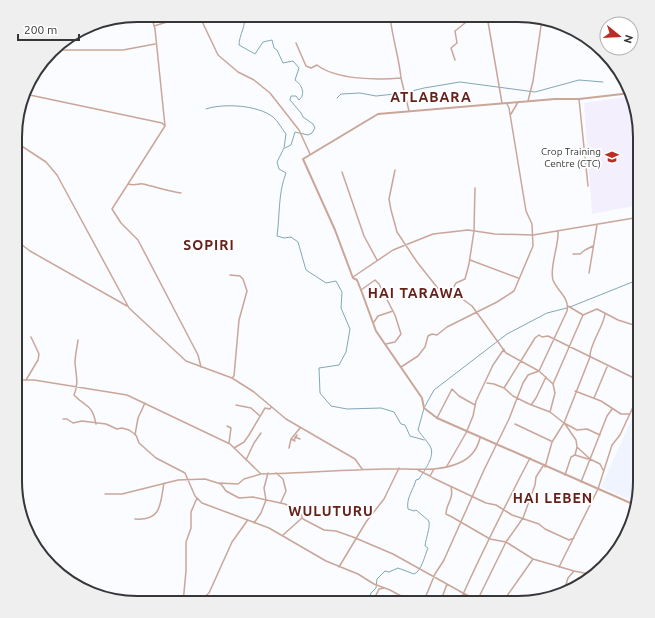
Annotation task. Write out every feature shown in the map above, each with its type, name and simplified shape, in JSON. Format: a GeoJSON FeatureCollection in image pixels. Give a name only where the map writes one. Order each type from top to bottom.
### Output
{"type":"FeatureCollection","features":[{"type":"Feature","properties":{"kind":"street"},"geometry":{"type":"LineString","coordinates":[[153,22],[165,126],[112,209],[122,224],[138,240],[198,355],[201,367]]}},
{"type":"Feature","properties":{"kind":"street"},"geometry":{"type":"LineString","coordinates":[[154,26],[167,22]]}},
{"type":"Feature","properties":{"kind":"street"},"geometry":{"type":"LineString","coordinates":[[202,22],[218,55],[238,72],[254,80],[270,93],[299,130],[310,154]]}},
{"type":"Feature","properties":{"kind":"street"},"geometry":{"type":"LineString","coordinates":[[390,22],[390,27],[398,52],[401,78],[409,111]]}},
{"type":"Feature","properties":{"kind":"street"},"geometry":{"type":"LineString","coordinates":[[455,60],[451,48],[457,43],[455,31],[466,22]]}},
{"type":"Feature","properties":{"kind":"street"},"geometry":{"type":"LineString","coordinates":[[488,22],[502,104]]}},
{"type":"Feature","properties":{"kind":"street"},"geometry":{"type":"LineString","coordinates":[[528,102],[541,25]]}},
{"type":"Feature","properties":{"kind":"street"},"geometry":{"type":"LineString","coordinates":[[296,42],[306,66],[311,68],[317,65],[327,72],[370,80],[401,78]]}},
{"type":"Feature","properties":{"kind":"street"},"geometry":{"type":"LineString","coordinates":[[61,50],[75,51],[107,48],[121,50],[156,44]]}},
{"type":"Feature","properties":{"kind":"street"},"geometry":{"type":"LineString","coordinates":[[30,95],[151,120],[162,123],[165,126]]}},
{"type":"Feature","properties":{"kind":"street"},"geometry":{"type":"LineString","coordinates":[[625,95],[378,114],[303,159],[335,230],[353,278],[357,280],[374,322],[376,331],[422,398],[424,408],[436,418],[466,432],[530,458],[544,466],[631,503]]}},
{"type":"Feature","properties":{"kind":"street"},"geometry":{"type":"LineString","coordinates":[[579,99],[588,186]]}},
{"type":"Feature","properties":{"kind":"street"},"geometry":{"type":"LineString","coordinates":[[510,115],[518,102]]}},
{"type":"Feature","properties":{"kind":"street"},"geometry":{"type":"LineString","coordinates":[[401,367],[418,356],[425,347],[428,336],[432,334],[438,335],[447,326],[477,313],[509,295],[516,287],[518,278],[533,249],[532,220],[526,211],[507,104]]}},
{"type":"Feature","properties":{"kind":"street"},"geometry":{"type":"LineString","coordinates":[[22,146],[46,162],[58,175],[127,306]]}},
{"type":"Feature","properties":{"kind":"street"},"geometry":{"type":"LineString","coordinates":[[396,170],[390,204],[397,232],[404,245],[440,291],[466,301],[477,313],[496,342],[504,349],[506,353],[539,371],[553,384],[555,393],[550,412]]}},
{"type":"Feature","properties":{"kind":"street"},"geometry":{"type":"LineString","coordinates":[[342,172],[364,236],[377,260]]}},
{"type":"Feature","properties":{"kind":"street"},"geometry":{"type":"LineString","coordinates":[[128,184],[134,186],[142,184],[181,193]]}},
{"type":"Feature","properties":{"kind":"street"},"geometry":{"type":"LineString","coordinates":[[450,294],[456,283],[465,279],[474,231],[475,188]]}},
{"type":"Feature","properties":{"kind":"street"},"geometry":{"type":"LineString","coordinates":[[353,278],[377,260],[404,245],[433,234],[474,231],[496,234],[533,235],[633,218]]}},
{"type":"Feature","properties":{"kind":"street"},"geometry":{"type":"LineString","coordinates":[[589,273],[597,225]]}},
{"type":"Feature","properties":{"kind":"street"},"geometry":{"type":"LineString","coordinates":[[558,232],[558,242],[552,274],[554,281],[565,298],[568,306],[583,315]]}},
{"type":"Feature","properties":{"kind":"street"},"geometry":{"type":"LineString","coordinates":[[22,245],[79,280],[127,306],[186,361],[232,378],[254,392],[286,419],[318,440],[340,450],[354,460],[362,469]]}},
{"type":"Feature","properties":{"kind":"street"},"geometry":{"type":"LineString","coordinates":[[573,254],[580,254],[593,246]]}},
{"type":"Feature","properties":{"kind":"street"},"geometry":{"type":"LineString","coordinates":[[469,260],[518,278]]}},
{"type":"Feature","properties":{"kind":"street"},"geometry":{"type":"LineString","coordinates":[[230,275],[240,276],[243,279],[247,291],[239,320],[234,376],[232,378]]}},
{"type":"Feature","properties":{"kind":"street"},"geometry":{"type":"LineString","coordinates":[[361,290],[375,280],[379,284],[393,311],[401,334],[395,342],[386,344]]}},
{"type":"Feature","properties":{"kind":"street"},"geometry":{"type":"LineString","coordinates":[[426,596],[435,574],[441,566],[462,522],[484,470],[491,460],[495,445],[499,440],[528,374],[539,371],[568,306]]}},
{"type":"Feature","properties":{"kind":"street"},"geometry":{"type":"LineString","coordinates":[[553,384],[583,315],[597,309],[623,323],[633,325]]}},
{"type":"Feature","properties":{"kind":"street"},"geometry":{"type":"LineString","coordinates":[[374,322],[384,313],[393,311]]}},
{"type":"Feature","properties":{"kind":"street"},"geometry":{"type":"LineString","coordinates":[[479,596],[506,542],[523,518],[535,485],[536,477],[544,466],[552,442],[564,423],[575,391],[590,357],[590,352],[604,324],[605,314]]}},
{"type":"Feature","properties":{"kind":"street"},"geometry":{"type":"LineString","coordinates":[[504,388],[520,360],[535,338],[539,335],[554,339],[569,348],[633,378]]}},
{"type":"Feature","properties":{"kind":"street"},"geometry":{"type":"LineString","coordinates":[[26,380],[38,360],[39,354],[31,337]]}},
{"type":"Feature","properties":{"kind":"street"},"geometry":{"type":"LineString","coordinates":[[78,340],[75,362],[77,372],[77,388],[74,395],[92,410],[96,424]]}},
{"type":"Feature","properties":{"kind":"street"},"geometry":{"type":"LineString","coordinates":[[447,466],[466,432],[473,416],[475,405],[493,365],[504,349]]}},
{"type":"Feature","properties":{"kind":"street"},"geometry":{"type":"LineString","coordinates":[[594,398],[604,370],[607,366]]}},
{"type":"Feature","properties":{"kind":"street"},"geometry":{"type":"LineString","coordinates":[[530,405],[536,398],[546,377]]}},
{"type":"Feature","properties":{"kind":"street"},"geometry":{"type":"LineString","coordinates":[[22,380],[127,395],[173,418],[204,430],[229,443],[261,474]]}},
{"type":"Feature","properties":{"kind":"street"},"geometry":{"type":"LineString","coordinates":[[486,383],[504,388],[530,405],[550,412],[564,423],[577,430],[587,429],[600,435]]}},
{"type":"Feature","properties":{"kind":"street"},"geometry":{"type":"LineString","coordinates":[[436,418],[452,389],[459,396],[475,405]]}},
{"type":"Feature","properties":{"kind":"street"},"geometry":{"type":"LineString","coordinates":[[575,391],[594,398],[623,415],[626,420]]}},
{"type":"Feature","properties":{"kind":"street"},"geometry":{"type":"LineString","coordinates":[[135,435],[138,418],[145,403]]}},
{"type":"Feature","properties":{"kind":"street"},"geometry":{"type":"LineString","coordinates":[[236,405],[251,408],[260,416]]}},
{"type":"Feature","properties":{"kind":"street"},"geometry":{"type":"LineString","coordinates":[[559,567],[584,514],[598,489],[612,445],[620,435],[633,406]]}},
{"type":"Feature","properties":{"kind":"street"},"geometry":{"type":"LineString","coordinates":[[234,448],[246,439],[265,408],[270,409],[271,407]]}},
{"type":"Feature","properties":{"kind":"street"},"geometry":{"type":"LineString","coordinates":[[581,482],[607,416],[612,409]]}},
{"type":"Feature","properties":{"kind":"street"},"geometry":{"type":"LineString","coordinates":[[623,415],[629,414]]}},
{"type":"Feature","properties":{"kind":"street"},"geometry":{"type":"LineString","coordinates":[[64,419],[67,419],[73,423],[82,421],[96,424],[106,424],[116,429],[125,428],[135,435],[139,443],[156,458],[182,470],[190,481],[197,498],[202,503],[282,535],[299,547],[339,567],[358,574],[376,585],[400,596]]}},
{"type":"Feature","properties":{"kind":"street"},"geometry":{"type":"LineString","coordinates":[[564,423],[576,440],[577,447],[575,454],[571,457],[565,475]]}},
{"type":"Feature","properties":{"kind":"street"},"geometry":{"type":"LineString","coordinates":[[515,424],[552,442]]}},
{"type":"Feature","properties":{"kind":"street"},"geometry":{"type":"LineString","coordinates":[[227,426],[231,428],[229,443]]}},
{"type":"Feature","properties":{"kind":"street"},"geometry":{"type":"LineString","coordinates":[[289,448],[300,428]]}},
{"type":"Feature","properties":{"kind":"street"},"geometry":{"type":"LineString","coordinates":[[246,460],[254,443],[261,433]]}},
{"type":"Feature","properties":{"kind":"street"},"geometry":{"type":"LineString","coordinates":[[294,440],[296,436],[300,439]]}},
{"type":"Feature","properties":{"kind":"street"},"geometry":{"type":"LineString","coordinates":[[105,494],[122,494],[178,480],[190,481],[205,479],[219,483],[238,484],[244,480],[268,473],[399,468],[417,470],[434,468],[459,463],[474,452],[480,438]]}},
{"type":"Feature","properties":{"kind":"street"},"geometry":{"type":"LineString","coordinates":[[577,447],[590,459]]}},
{"type":"Feature","properties":{"kind":"street"},"geometry":{"type":"LineString","coordinates":[[575,454],[600,464],[603,471]]}},
{"type":"Feature","properties":{"kind":"street"},"geometry":{"type":"LineString","coordinates":[[463,594],[490,539],[498,518],[530,458]]}},
{"type":"Feature","properties":{"kind":"street"},"geometry":{"type":"LineString","coordinates":[[339,567],[366,522],[384,499],[399,468]]}},
{"type":"Feature","properties":{"kind":"street"},"geometry":{"type":"LineString","coordinates":[[430,476],[434,468]]}},
{"type":"Feature","properties":{"kind":"street"},"geometry":{"type":"LineString","coordinates":[[417,470],[486,503],[496,505],[503,510],[539,524],[545,529],[569,540],[574,538]]}},
{"type":"Feature","properties":{"kind":"street"},"geometry":{"type":"LineString","coordinates":[[254,523],[261,513],[266,500],[264,488],[268,473]]}},
{"type":"Feature","properties":{"kind":"street"},"geometry":{"type":"LineString","coordinates":[[276,473],[283,479],[286,491],[280,503]]}},
{"type":"Feature","properties":{"kind":"street"},"geometry":{"type":"LineString","coordinates":[[135,519],[145,520],[152,518],[155,515],[160,504],[164,483]]}},
{"type":"Feature","properties":{"kind":"street"},"geometry":{"type":"LineString","coordinates":[[219,483],[233,496],[280,503],[299,511],[303,515],[302,518]]}},
{"type":"Feature","properties":{"kind":"street"},"geometry":{"type":"LineString","coordinates":[[451,487],[452,499],[446,514],[490,539],[506,542],[532,559],[586,574]]}},
{"type":"Feature","properties":{"kind":"street"},"geometry":{"type":"LineString","coordinates":[[184,596],[186,571],[186,542],[191,528],[191,512],[197,498]]}},
{"type":"Feature","properties":{"kind":"street"},"geometry":{"type":"LineString","coordinates":[[302,518],[324,530],[336,531],[393,554],[468,596]]}},
{"type":"Feature","properties":{"kind":"street"},"geometry":{"type":"LineString","coordinates":[[282,535],[302,518]]}},
{"type":"Feature","properties":{"kind":"street"},"geometry":{"type":"LineString","coordinates":[[206,596],[214,585],[232,542],[247,521]]}},
{"type":"Feature","properties":{"kind":"street"},"geometry":{"type":"LineString","coordinates":[[507,596],[532,559]]}},
{"type":"Feature","properties":{"kind":"street"},"geometry":{"type":"LineString","coordinates":[[566,585],[568,578],[574,572]]}},
{"type":"Feature","properties":{"kind":"street"},"geometry":{"type":"LineString","coordinates":[[443,596],[448,584]]}},
{"type":"Feature","properties":{"kind":"street"},"geometry":{"type":"LineString","coordinates":[[376,596],[380,590],[384,588]]}},
{"type":"Feature","properties":{"kind":"shaded area","name":"Crop Training Centre (CTC)"},"geometry":{"type":"Polygon","coordinates":[[[626,97],[631,114],[633,129],[633,206],[592,214],[584,103],[626,97]]]}},
{"type":"Feature","properties":{"kind":"shaded area"},"geometry":{"type":"Polygon","coordinates":[[[633,416],[633,489],[632,500],[601,487],[633,416]]]}},
{"type":"Feature","properties":{"kind":"waterway"},"geometry":{"type":"LineString","coordinates":[[244,22],[239,45],[255,54],[263,42],[272,40],[274,48],[277,50],[283,63],[293,61],[299,68],[295,80],[300,84],[303,92],[299,100],[296,96],[291,96],[290,100],[303,117],[313,124],[315,128],[312,133],[308,135],[295,132],[291,145],[285,148]]}},
{"type":"Feature","properties":{"kind":"waterway"},"geometry":{"type":"LineString","coordinates":[[337,98],[341,94],[360,93],[376,96],[404,93],[460,82],[535,92],[579,80],[603,82]]}},
{"type":"Feature","properties":{"kind":"waterway"},"geometry":{"type":"LineString","coordinates":[[206,109],[222,106],[240,106],[259,110],[273,117],[286,134],[284,148],[277,162],[279,169],[286,173],[280,196],[277,236],[284,238],[291,237],[298,242],[306,270],[326,283],[336,281],[342,292],[341,308],[350,329],[346,352],[339,365],[319,368],[320,393],[331,406],[347,409],[381,408],[394,412],[401,424],[405,425],[410,436],[424,440]]}},
{"type":"Feature","properties":{"kind":"waterway"},"geometry":{"type":"LineString","coordinates":[[570,307],[633,282]]}},
{"type":"Feature","properties":{"kind":"waterway"},"geometry":{"type":"LineString","coordinates":[[370,596],[376,588],[377,579],[385,571],[389,572],[398,568],[414,574],[416,573],[421,567],[428,548],[425,546],[429,521],[416,510],[414,511],[408,509],[408,505],[416,480],[419,479],[426,468],[432,454],[430,446],[418,430],[424,408],[434,390],[507,334],[547,313],[567,308]]}},
{"type":"Feature","properties":{"kind":"place","name":"Crop Training Centre (CTC)"},"geometry":{"type":"Point","coordinates":[612,157]}},
{"type":"Feature","properties":{"kind":"district","name":"ATLABARA"},"geometry":{"type":"Point","coordinates":[431,97]}},
{"type":"Feature","properties":{"kind":"district","name":"SOPIRI"},"geometry":{"type":"Point","coordinates":[209,245]}},
{"type":"Feature","properties":{"kind":"district","name":"HAI TARAWA"},"geometry":{"type":"Point","coordinates":[416,293]}},
{"type":"Feature","properties":{"kind":"district","name":"HAI LEBEN"},"geometry":{"type":"Point","coordinates":[553,498]}},
{"type":"Feature","properties":{"kind":"district","name":"WULUTURU"},"geometry":{"type":"Point","coordinates":[331,511]}}]}
